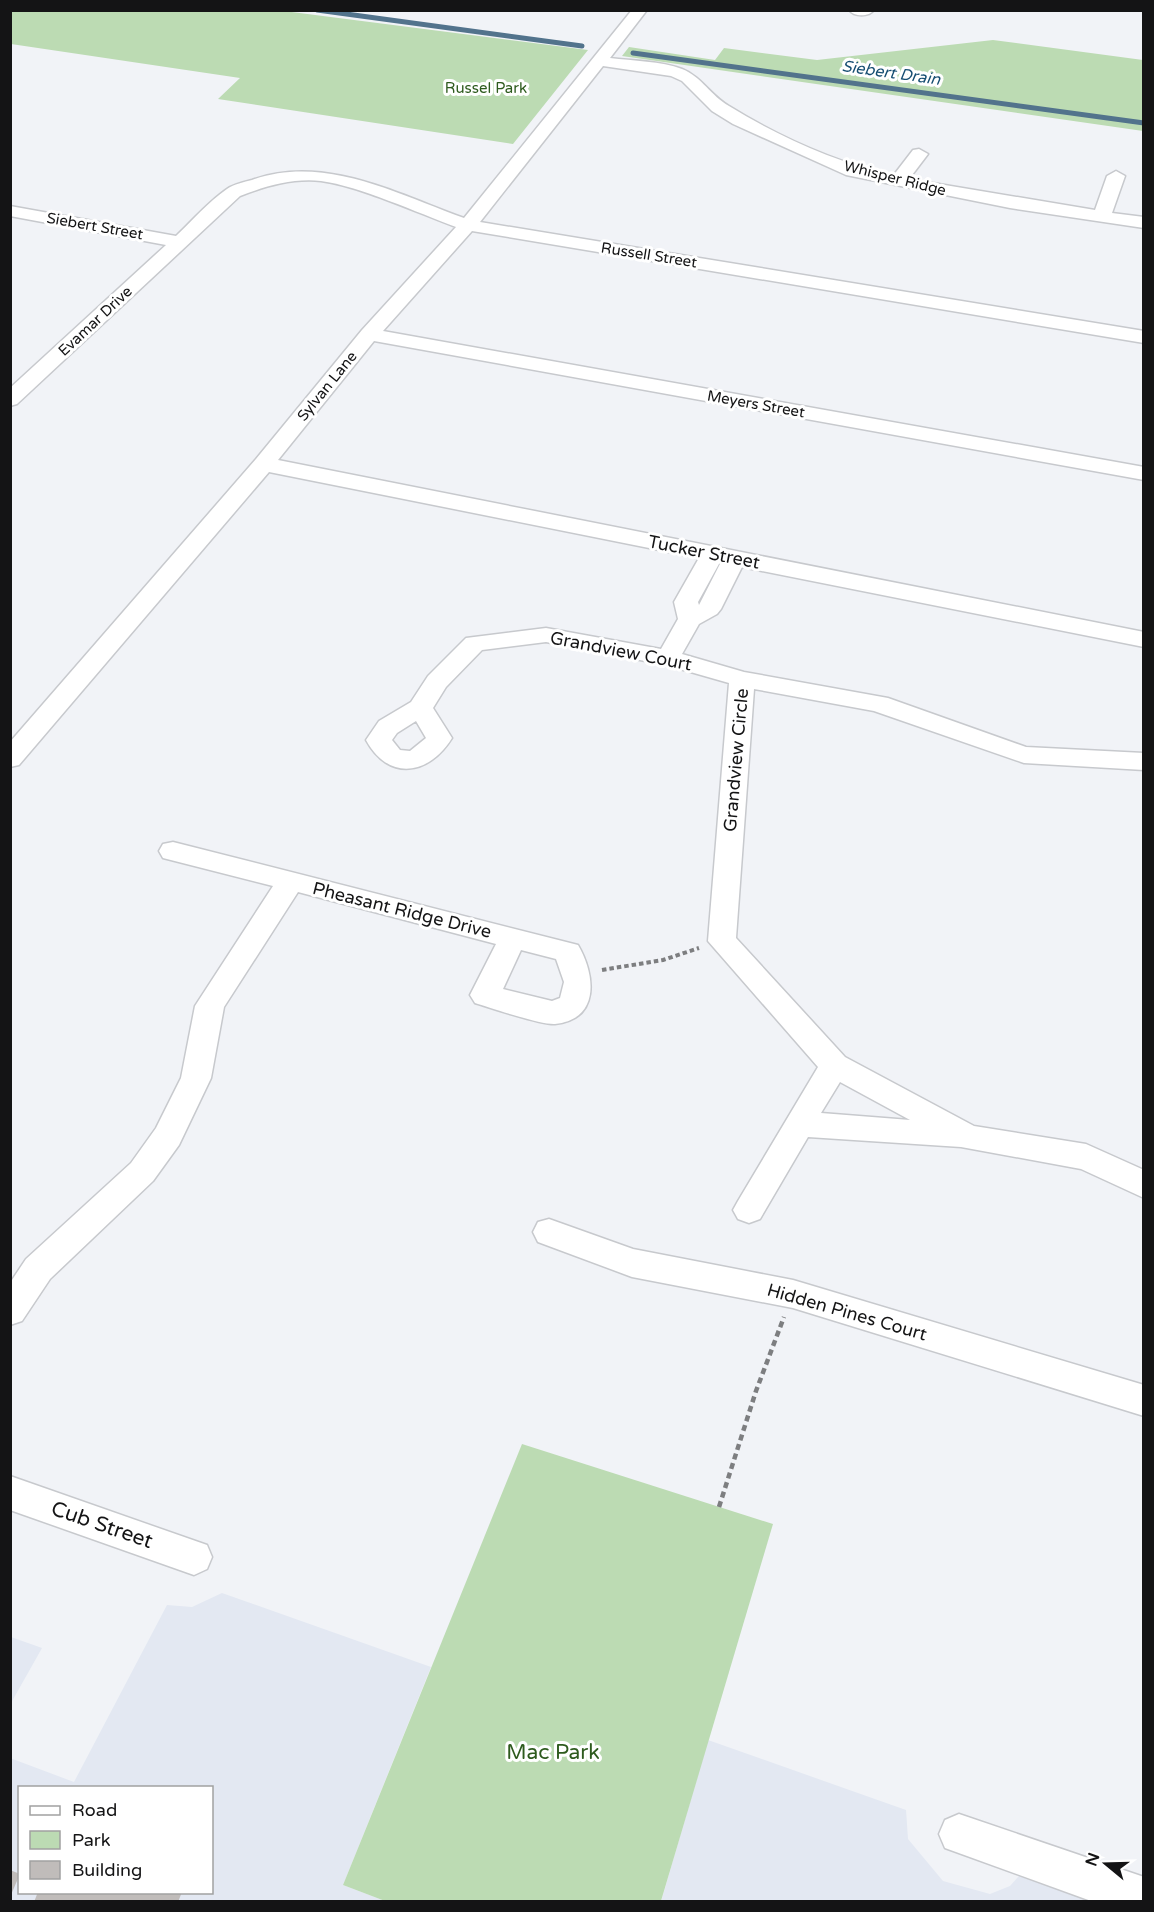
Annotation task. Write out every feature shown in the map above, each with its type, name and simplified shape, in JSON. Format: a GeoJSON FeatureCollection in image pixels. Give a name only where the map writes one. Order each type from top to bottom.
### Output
{"type":"FeatureCollection","features":[{"type":"Feature","properties":{"kind":"street","name":"Sylvan Lane"},"geometry":{"type":"LineString","coordinates":[[10,759],[264,464],[369,334],[468,225],[640,10]]}},
{"type":"Feature","properties":{"kind":"street"},"geometry":{"type":"LineString","coordinates":[[856,10],[867,10]]}},
{"type":"Feature","properties":{"kind":"street","name":"Whisper Ridge"},"geometry":{"type":"LineString","coordinates":[[599,61],[675,72],[688,78],[718,107],[761,131],[852,171],[897,182],[1143,223]]}},
{"type":"Feature","properties":{"kind":"street"},"geometry":{"type":"LineString","coordinates":[[897,182],[919,154]]}},
{"type":"Feature","properties":{"kind":"street","name":"Russell Street"},"geometry":{"type":"LineString","coordinates":[[179,242],[234,192],[265,181],[293,176],[321,176],[348,182],[468,225],[1143,338]]}},
{"type":"Feature","properties":{"kind":"street"},"geometry":{"type":"LineString","coordinates":[[1102,217],[1116,176]]}},
{"type":"Feature","properties":{"kind":"street","name":"Siebert Street"},"geometry":{"type":"LineString","coordinates":[[10,211],[179,242]]}},
{"type":"Feature","properties":{"kind":"street","name":"Evamar Drive"},"geometry":{"type":"LineString","coordinates":[[10,400],[179,242]]}},
{"type":"Feature","properties":{"kind":"street","name":"Meyers Street"},"geometry":{"type":"LineString","coordinates":[[369,334],[1143,474]]}},
{"type":"Feature","properties":{"kind":"street","name":"Tucker Street"},"geometry":{"type":"LineString","coordinates":[[264,464],[1143,640]]}},
{"type":"Feature","properties":{"kind":"street"},"geometry":{"type":"LineString","coordinates":[[668,658],[690,619],[709,609],[724,556]]}},
{"type":"Feature","properties":{"kind":"street","name":"Grandview Court"},"geometry":{"type":"LineString","coordinates":[[420,708],[437,682],[475,643],[546,636],[668,658],[742,679]]}},
{"type":"Feature","properties":{"kind":"street","name":"Grandview Circle"},"geometry":{"type":"LineString","coordinates":[[722,941],[742,679],[879,704],[1023,755],[1143,762]]}},
{"type":"Feature","properties":{"kind":"street","name":"Pheasant Ridge Drive"},"geometry":{"type":"LineString","coordinates":[[173,851],[568,952],[578,982],[573,1004],[554,1013],[485,995],[513,938]]}},
{"type":"Feature","properties":{"kind":"street","name":"Pheasant Ridge Drive"},"geometry":{"type":"LineString","coordinates":[[10,1311],[38,1269],[142,1172],[168,1136],[196,1078],[210,1006],[291,882]]}},
{"type":"Feature","properties":{"kind":"street"},"geometry":{"type":"LineString","coordinates":[[722,941],[834,1065],[968,1137]]}},
{"type":"Feature","properties":{"kind":"street"},"geometry":{"type":"LineString","coordinates":[[749,1210],[834,1065]]}},
{"type":"Feature","properties":{"kind":"street"},"geometry":{"type":"LineString","coordinates":[[800,1124],[968,1137],[1086,1157],[1143,1185]]}},
{"type":"Feature","properties":{"kind":"street","name":"Hidden Pines Court"},"geometry":{"type":"LineString","coordinates":[[549,1232],[632,1263],[793,1294],[1143,1401]]}},
{"type":"Feature","properties":{"kind":"street","name":"Cub Street"},"geometry":{"type":"LineString","coordinates":[[10,1493],[194,1557]]}},
{"type":"Feature","properties":{"kind":"street"},"geometry":{"type":"LineString","coordinates":[[959,1834],[1143,1898]]}},
{"type":"Feature","properties":{"kind":"path"},"geometry":{"type":"LineString","coordinates":[[574,970],[614,970],[663,960],[722,941]]}},
{"type":"Feature","properties":{"kind":"path"},"geometry":{"type":"LineString","coordinates":[[719,1507],[756,1391],[793,1294]]}},
{"type":"Feature","properties":{"kind":"shaded area"},"geometry":{"type":"Polygon","coordinates":[[[222,1593],[431,1667],[343,1885],[385,1901],[11,1901],[10,1758],[74,1782],[167,1605],[192,1607],[222,1593]]]}},
{"type":"Feature","properties":{"kind":"shaded area"},"geometry":{"type":"Polygon","coordinates":[[[10,1637],[42,1648],[11,1703],[10,1637]]]}},
{"type":"Feature","properties":{"kind":"shaded area"},"geometry":{"type":"Polygon","coordinates":[[[708,1740],[906,1810],[908,1839],[943,1881],[990,1894],[1010,1886],[1019,1876],[1091,1901],[661,1902],[708,1740]]]}},
{"type":"Feature","properties":{"kind":"green space","name":"Russel Park"},"geometry":{"type":"Polygon","coordinates":[[[11,11],[284,11],[588,50],[513,144],[218,99],[240,78],[11,44],[11,11]]]}},
{"type":"Feature","properties":{"kind":"green space"},"geometry":{"type":"Polygon","coordinates":[[[993,40],[1143,60],[1143,131],[622,56],[629,47],[715,60],[724,48],[817,60],[993,40]]]}},
{"type":"Feature","properties":{"kind":"green space","name":"Mac Park"},"geometry":{"type":"Polygon","coordinates":[[[522,1444],[773,1524],[661,1901],[385,1901],[343,1885],[522,1444]]]}},
{"type":"Feature","properties":{"kind":"building"},"geometry":{"type":"Polygon","coordinates":[[[10,1870],[18,1873],[18,1879],[10,1897],[10,1870]]]}},
{"type":"Feature","properties":{"kind":"building"},"geometry":{"type":"Polygon","coordinates":[[[37,1894],[181,1894],[178,1902],[34,1902],[37,1894]]]}},
{"type":"Feature","properties":{"kind":"waterway","name":"Siebert Drain"},"geometry":{"type":"LineString","coordinates":[[317,10],[582,46]]}},
{"type":"Feature","properties":{"kind":"waterway","name":"Siebert Drain"},"geometry":{"type":"LineString","coordinates":[[633,53],[1144,123]]}}]}
